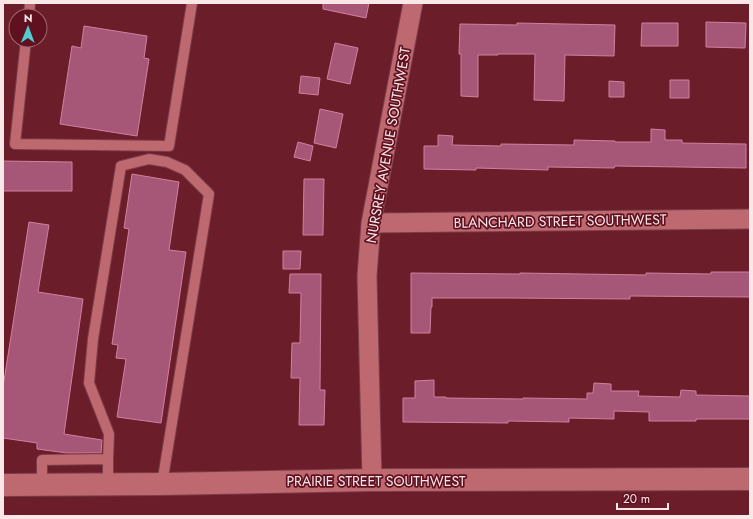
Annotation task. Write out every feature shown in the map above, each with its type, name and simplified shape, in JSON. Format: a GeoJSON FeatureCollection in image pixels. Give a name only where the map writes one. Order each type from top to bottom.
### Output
{"type":"FeatureCollection","features":[{"type":"Feature","properties":{"kind":"street","name":"NURSREY AVENUE SOUTHWEST"},"geometry":{"type":"LineString","coordinates":[[372,480],[367,276],[371,223],[414,3]]}},
{"type":"Feature","properties":{"kind":"street","name":"BLANCHARD STREET SOUTHWEST"},"geometry":{"type":"LineString","coordinates":[[371,223],[750,219]]}},
{"type":"Feature","properties":{"kind":"street","name":"PRAIRIE STREET SOUTHWEST"},"geometry":{"type":"LineString","coordinates":[[3,485],[372,480],[750,479]]}},
{"type":"Feature","properties":{"kind":"lane"},"geometry":{"type":"LineString","coordinates":[[167,162],[192,3]]}},
{"type":"Feature","properties":{"kind":"lane"},"geometry":{"type":"LineString","coordinates":[[25,48],[15,144],[169,146]]}},
{"type":"Feature","properties":{"kind":"lane"},"geometry":{"type":"LineString","coordinates":[[108,484],[109,434],[89,383],[93,339],[121,166],[149,159],[167,162],[185,170],[209,194],[162,484]]}},
{"type":"Feature","properties":{"kind":"lane"},"geometry":{"type":"LineString","coordinates":[[42,484],[42,460],[108,459]]}},
{"type":"Feature","properties":{"kind":"building"},"geometry":{"type":"Polygon","coordinates":[[[323,3],[369,3],[366,18],[323,9],[323,3]]]}},
{"type":"Feature","properties":{"kind":"building"},"geometry":{"type":"Polygon","coordinates":[[[706,22],[746,23],[745,48],[706,47],[706,22]]]}},
{"type":"Feature","properties":{"kind":"building"},"geometry":{"type":"Polygon","coordinates":[[[517,23],[615,25],[614,56],[565,55],[564,101],[534,100],[535,54],[478,55],[478,97],[461,96],[461,54],[459,54],[460,24],[517,25],[517,23]]]}},
{"type":"Feature","properties":{"kind":"building"},"geometry":{"type":"Polygon","coordinates":[[[642,23],[678,23],[678,46],[641,46],[642,23]]]}},
{"type":"Feature","properties":{"kind":"building"},"geometry":{"type":"Polygon","coordinates":[[[84,26],[147,36],[144,58],[149,59],[137,136],[60,124],[72,46],[81,48],[84,26]]]}},
{"type":"Feature","properties":{"kind":"building"},"geometry":{"type":"Polygon","coordinates":[[[335,43],[358,48],[350,84],[327,79],[335,43]]]}},
{"type":"Feature","properties":{"kind":"building"},"geometry":{"type":"Polygon","coordinates":[[[301,76],[320,78],[318,95],[299,93],[301,76]]]}},
{"type":"Feature","properties":{"kind":"building"},"geometry":{"type":"Polygon","coordinates":[[[670,80],[689,80],[689,98],[670,98],[670,80]]]}},
{"type":"Feature","properties":{"kind":"building"},"geometry":{"type":"Polygon","coordinates":[[[609,81],[624,82],[624,97],[609,97],[609,81]]]}},
{"type":"Feature","properties":{"kind":"building"},"geometry":{"type":"Polygon","coordinates":[[[320,109],[343,114],[336,148],[314,143],[320,109]]]}},
{"type":"Feature","properties":{"kind":"building"},"geometry":{"type":"Polygon","coordinates":[[[651,129],[665,130],[665,140],[682,140],[682,143],[746,144],[746,168],[615,166],[614,168],[548,167],[548,170],[476,168],[476,170],[424,169],[424,146],[438,146],[438,135],[453,136],[452,145],[574,145],[574,140],[651,142],[651,129]]]}},
{"type":"Feature","properties":{"kind":"building"},"geometry":{"type":"Polygon","coordinates":[[[298,142],[313,146],[310,161],[294,157],[298,142]]]}},
{"type":"Feature","properties":{"kind":"building"},"geometry":{"type":"Polygon","coordinates":[[[3,161],[72,162],[72,191],[3,191],[3,161]]]}},
{"type":"Feature","properties":{"kind":"building"},"geometry":{"type":"Polygon","coordinates":[[[132,174],[179,182],[169,250],[186,252],[161,423],[117,417],[126,359],[116,358],[118,345],[112,344],[129,229],[124,228],[132,174]]]}},
{"type":"Feature","properties":{"kind":"building"},"geometry":{"type":"Polygon","coordinates":[[[304,179],[324,179],[323,235],[303,235],[304,179]]]}},
{"type":"Feature","properties":{"kind":"building"},"geometry":{"type":"Polygon","coordinates":[[[29,222],[49,225],[38,292],[83,299],[64,434],[102,440],[101,453],[67,453],[37,449],[37,443],[3,438],[3,387],[29,222]]]}},
{"type":"Feature","properties":{"kind":"building"},"geometry":{"type":"Polygon","coordinates":[[[283,251],[301,251],[300,269],[283,269],[283,251]]]}},
{"type":"Feature","properties":{"kind":"building"},"geometry":{"type":"Polygon","coordinates":[[[711,272],[750,272],[750,297],[630,296],[630,299],[432,298],[430,333],[411,333],[411,273],[646,275],[646,273],[711,274],[711,272]]]}},
{"type":"Feature","properties":{"kind":"building"},"geometry":{"type":"Polygon","coordinates":[[[290,274],[321,274],[320,390],[325,390],[324,425],[299,425],[300,378],[291,378],[292,343],[300,343],[301,293],[289,293],[290,274]]]}},
{"type":"Feature","properties":{"kind":"building"},"geometry":{"type":"Polygon","coordinates":[[[434,380],[434,397],[446,398],[587,399],[587,393],[593,393],[594,383],[611,384],[611,391],[639,391],[638,396],[680,397],[681,390],[696,391],[696,395],[750,396],[750,419],[649,421],[649,412],[614,411],[614,419],[569,418],[569,422],[403,422],[403,398],[415,398],[415,381],[434,380]]]}}]}
